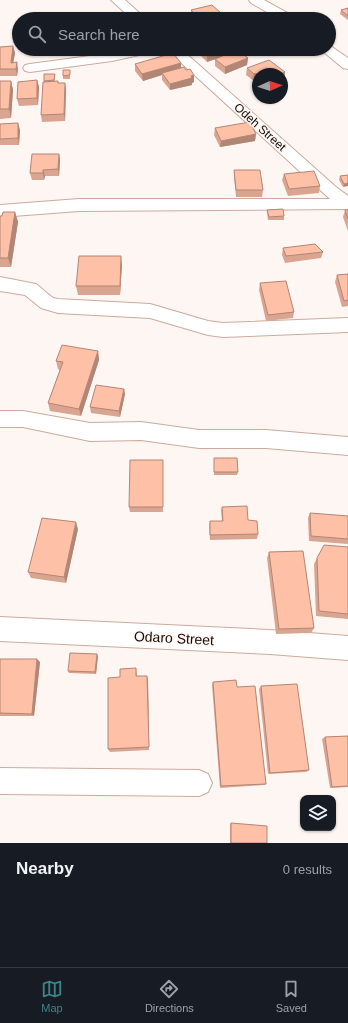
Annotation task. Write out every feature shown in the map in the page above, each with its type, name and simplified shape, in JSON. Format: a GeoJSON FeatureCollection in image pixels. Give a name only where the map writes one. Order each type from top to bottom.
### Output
{"type":"FeatureCollection","features":[{"type":"Feature","properties":{"kind":"street"},"geometry":{"type":"LineString","coordinates":[[117,0],[132,12]]}},
{"type":"Feature","properties":{"kind":"street"},"geometry":{"type":"LineString","coordinates":[[255,0],[276,12]]}},
{"type":"Feature","properties":{"kind":"street"},"geometry":{"type":"LineString","coordinates":[[30,68],[116,56]]}},
{"type":"Feature","properties":{"kind":"street","name":"Odeh Street"},"geometry":{"type":"LineString","coordinates":[[181,56],[330,191],[348,204]]}},
{"type":"Feature","properties":{"kind":"street"},"geometry":{"type":"LineString","coordinates":[[336,56],[348,66]]}},
{"type":"Feature","properties":{"kind":"street"},"geometry":{"type":"LineString","coordinates":[[0,211],[79,205],[348,204]]}},
{"type":"Feature","properties":{"kind":"street"},"geometry":{"type":"LineString","coordinates":[[0,284],[30,289],[47,303],[58,306],[150,310],[208,328],[223,330],[348,325]]}},
{"type":"Feature","properties":{"kind":"street"},"geometry":{"type":"LineString","coordinates":[[0,419],[23,419],[90,432],[141,431],[200,439],[266,439],[348,446]]}},
{"type":"Feature","properties":{"kind":"street","name":"Odaro Street"},"geometry":{"type":"LineString","coordinates":[[0,629],[270,642],[348,648]]}},
{"type":"Feature","properties":{"kind":"street"},"geometry":{"type":"LineString","coordinates":[[0,781],[199,783]]}},
{"type":"Feature","properties":{"kind":"building"},"geometry":{"type":"Polygon","coordinates":[[[212,5],[220,12],[193,12],[191,10],[212,5]]]}},
{"type":"Feature","properties":{"kind":"building"},"geometry":{"type":"Polygon","coordinates":[[[348,8],[348,16],[341,10],[348,8]]]}},
{"type":"Feature","properties":{"kind":"building"},"geometry":{"type":"Polygon","coordinates":[[[12,46],[11,63],[17,62],[16,69],[0,69],[0,47],[12,46]]]}},
{"type":"Feature","properties":{"kind":"building"},"geometry":{"type":"Polygon","coordinates":[[[163,56],[175,56],[181,63],[142,74],[135,64],[163,56]]]}},
{"type":"Feature","properties":{"kind":"building"},"geometry":{"type":"Polygon","coordinates":[[[222,56],[245,56],[248,58],[225,67],[215,59],[222,56]]]}},
{"type":"Feature","properties":{"kind":"building"},"geometry":{"type":"Polygon","coordinates":[[[269,60],[280,68],[252,68],[252,72],[247,68],[269,60]]]}},
{"type":"Feature","properties":{"kind":"building"},"geometry":{"type":"Polygon","coordinates":[[[184,67],[186,70],[190,69],[194,75],[191,76],[192,78],[170,84],[162,73],[184,67]]]}},
{"type":"Feature","properties":{"kind":"building"},"geometry":{"type":"Polygon","coordinates":[[[63,70],[70,70],[70,75],[63,76],[63,70]]]}},
{"type":"Feature","properties":{"kind":"building"},"geometry":{"type":"Polygon","coordinates":[[[44,74],[55,74],[54,80],[44,81],[44,74]]]}},
{"type":"Feature","properties":{"kind":"building"},"geometry":{"type":"Polygon","coordinates":[[[37,80],[37,98],[17,99],[18,82],[37,80]]]}},
{"type":"Feature","properties":{"kind":"building"},"geometry":{"type":"Polygon","coordinates":[[[0,81],[11,81],[9,109],[0,109],[0,81]]]}},
{"type":"Feature","properties":{"kind":"building"},"geometry":{"type":"Polygon","coordinates":[[[58,81],[58,83],[65,83],[64,114],[41,115],[43,82],[58,81]]]}},
{"type":"Feature","properties":{"kind":"building"},"geometry":{"type":"Polygon","coordinates":[[[250,122],[256,134],[221,141],[215,128],[250,122]]]}},
{"type":"Feature","properties":{"kind":"building"},"geometry":{"type":"Polygon","coordinates":[[[18,123],[18,138],[0,139],[0,124],[18,123]]]}},
{"type":"Feature","properties":{"kind":"building"},"geometry":{"type":"Polygon","coordinates":[[[32,154],[59,154],[58,169],[43,170],[43,173],[30,173],[32,154]]]}},
{"type":"Feature","properties":{"kind":"building"},"geometry":{"type":"Polygon","coordinates":[[[234,170],[260,170],[263,190],[236,190],[234,170]]]}},
{"type":"Feature","properties":{"kind":"building"},"geometry":{"type":"Polygon","coordinates":[[[314,171],[320,186],[289,189],[284,174],[314,171]]]}},
{"type":"Feature","properties":{"kind":"building"},"geometry":{"type":"Polygon","coordinates":[[[348,175],[348,183],[344,184],[340,176],[348,175]]]}},
{"type":"Feature","properties":{"kind":"building"},"geometry":{"type":"Polygon","coordinates":[[[283,209],[284,216],[269,217],[267,210],[283,209]]]}},
{"type":"Feature","properties":{"kind":"building"},"geometry":{"type":"Polygon","coordinates":[[[345,210],[348,210],[348,219],[345,210]]]}},
{"type":"Feature","properties":{"kind":"building"},"geometry":{"type":"Polygon","coordinates":[[[3,212],[15,212],[8,258],[0,258],[0,216],[2,216],[3,212]]]}},
{"type":"Feature","properties":{"kind":"building"},"geometry":{"type":"Polygon","coordinates":[[[315,244],[323,252],[286,256],[283,248],[315,244]]]}},
{"type":"Feature","properties":{"kind":"building"},"geometry":{"type":"Polygon","coordinates":[[[79,256],[121,256],[120,286],[76,286],[79,256]]]}},
{"type":"Feature","properties":{"kind":"building"},"geometry":{"type":"Polygon","coordinates":[[[348,274],[348,300],[344,301],[337,275],[348,274]]]}},
{"type":"Feature","properties":{"kind":"building"},"geometry":{"type":"Polygon","coordinates":[[[286,281],[294,312],[268,315],[260,283],[286,281]]]}},
{"type":"Feature","properties":{"kind":"building"},"geometry":{"type":"Polygon","coordinates":[[[62,345],[98,351],[79,409],[48,403],[63,362],[56,361],[62,345]]]}},
{"type":"Feature","properties":{"kind":"building"},"geometry":{"type":"Polygon","coordinates":[[[96,385],[124,389],[119,411],[90,407],[96,385]]]}},
{"type":"Feature","properties":{"kind":"building"},"geometry":{"type":"Polygon","coordinates":[[[214,458],[237,458],[238,472],[214,472],[214,458]]]}},
{"type":"Feature","properties":{"kind":"building"},"geometry":{"type":"Polygon","coordinates":[[[130,460],[163,460],[163,507],[129,507],[130,460]]]}},
{"type":"Feature","properties":{"kind":"building"},"geometry":{"type":"Polygon","coordinates":[[[247,506],[248,520],[257,521],[258,534],[210,535],[210,521],[223,521],[222,507],[247,506]]]}},
{"type":"Feature","properties":{"kind":"building"},"geometry":{"type":"Polygon","coordinates":[[[310,513],[348,516],[348,539],[311,536],[310,513]]]}},
{"type":"Feature","properties":{"kind":"building"},"geometry":{"type":"Polygon","coordinates":[[[42,518],[76,522],[64,577],[28,572],[42,518]]]}},
{"type":"Feature","properties":{"kind":"building"},"geometry":{"type":"Polygon","coordinates":[[[324,545],[348,547],[348,614],[319,611],[317,558],[324,545]]]}},
{"type":"Feature","properties":{"kind":"building"},"geometry":{"type":"Polygon","coordinates":[[[303,551],[314,628],[279,629],[269,552],[303,551]]]}},
{"type":"Feature","properties":{"kind":"building"},"geometry":{"type":"Polygon","coordinates":[[[70,653],[97,654],[95,672],[68,671],[70,653]]]}},
{"type":"Feature","properties":{"kind":"building"},"geometry":{"type":"Polygon","coordinates":[[[0,659],[37,659],[32,714],[0,713],[0,659]]]}},
{"type":"Feature","properties":{"kind":"building"},"geometry":{"type":"Polygon","coordinates":[[[136,668],[136,676],[147,676],[149,747],[108,749],[108,678],[120,677],[120,669],[136,668]]]}},
{"type":"Feature","properties":{"kind":"building"},"geometry":{"type":"Polygon","coordinates":[[[236,680],[237,687],[255,686],[266,784],[221,786],[213,682],[236,680]]]}},
{"type":"Feature","properties":{"kind":"building"},"geometry":{"type":"Polygon","coordinates":[[[297,684],[309,770],[270,773],[261,686],[297,684]]]}},
{"type":"Feature","properties":{"kind":"building"},"geometry":{"type":"Polygon","coordinates":[[[348,736],[348,786],[332,787],[325,737],[348,736]]]}},
{"type":"Feature","properties":{"kind":"building"},"geometry":{"type":"Polygon","coordinates":[[[231,823],[267,826],[267,843],[231,843],[231,823]]]}}]}
